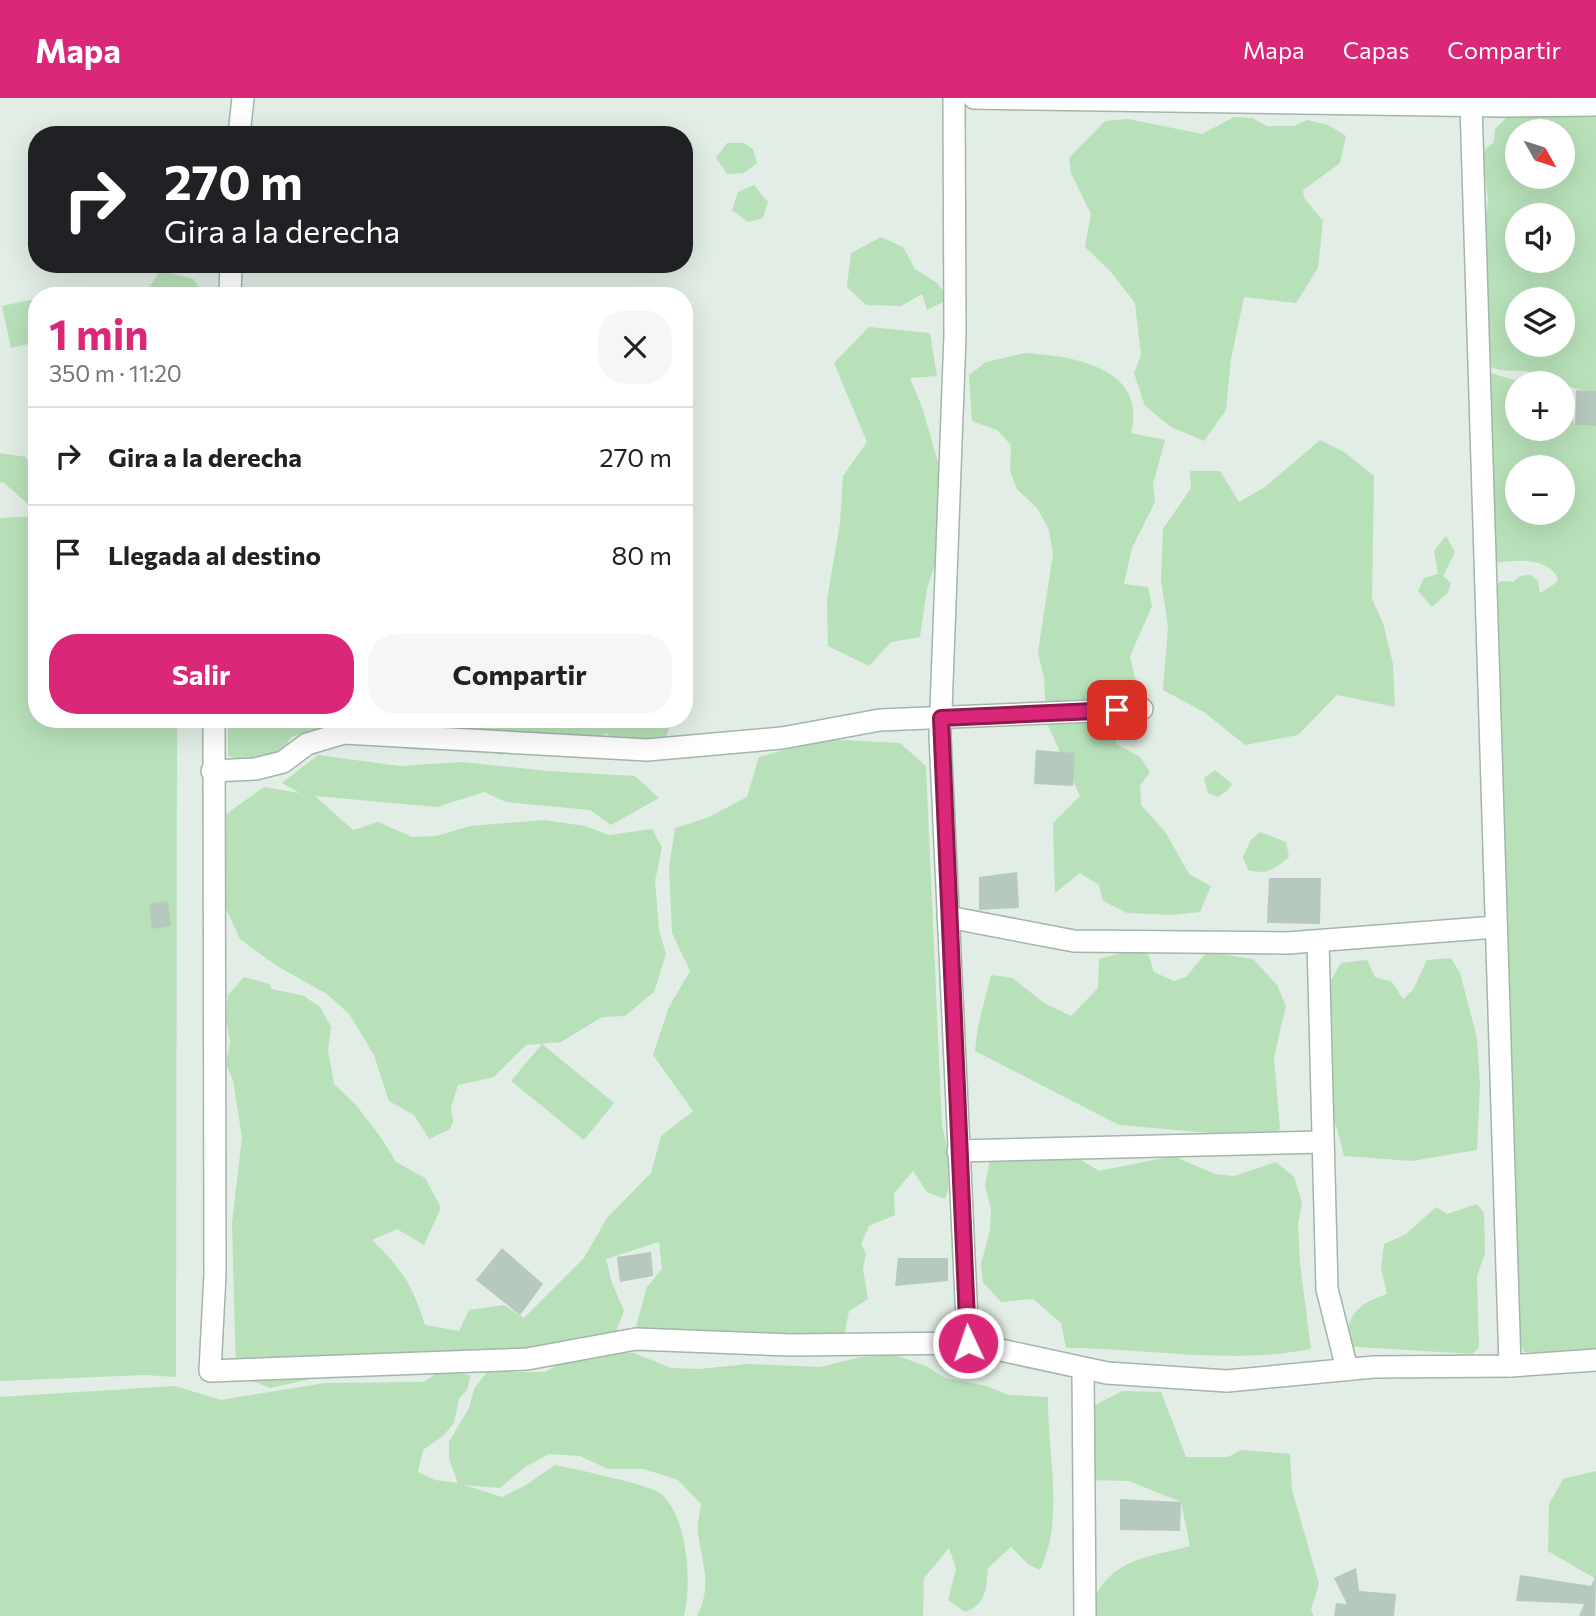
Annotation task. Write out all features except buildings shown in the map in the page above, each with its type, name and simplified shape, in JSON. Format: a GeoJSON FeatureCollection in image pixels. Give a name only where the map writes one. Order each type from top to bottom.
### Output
{"type":"FeatureCollection","features":[{"type":"Feature","properties":{"kind":"street"},"geometry":{"type":"LineString","coordinates":[[240,126],[243,98]]}},
{"type":"Feature","properties":{"kind":"street"},"geometry":{"type":"LineString","coordinates":[[954,98],[955,335],[941,718],[968,1343]]}},
{"type":"Feature","properties":{"kind":"street"},"geometry":{"type":"LineString","coordinates":[[974,98],[1596,105]]}},
{"type":"Feature","properties":{"kind":"street"},"geometry":{"type":"LineString","coordinates":[[1471,105],[1510,1366]]}},
{"type":"Feature","properties":{"kind":"street"},"geometry":{"type":"LineString","coordinates":[[212,771],[255,769],[283,762],[307,744],[345,733],[647,750],[782,738],[880,720],[1142,709]]}},
{"type":"Feature","properties":{"kind":"street"},"geometry":{"type":"LineString","coordinates":[[214,728],[215,1273],[210,1371],[527,1359],[636,1339],[791,1345],[968,1343],[1107,1373],[1227,1381],[1347,1369],[1510,1366],[1596,1360]]}},
{"type":"Feature","properties":{"kind":"street"},"geometry":{"type":"LineString","coordinates":[[948,917],[1074,941],[1287,943],[1496,927]]}},
{"type":"Feature","properties":{"kind":"street"},"geometry":{"type":"LineString","coordinates":[[1318,941],[1327,1289],[1347,1369]]}},
{"type":"Feature","properties":{"kind":"street"},"geometry":{"type":"LineString","coordinates":[[958,1151],[1323,1142]]}},
{"type":"Feature","properties":{"kind":"street"},"geometry":{"type":"LineString","coordinates":[[1083,1368],[1085,1616]]}},
{"type":"Feature","properties":{"kind":"green space"},"geometry":{"type":"Polygon","coordinates":[[[1596,114],[1596,391],[1575,388],[1575,371],[1504,370],[1489,365],[1476,258],[1488,200],[1485,173],[1480,159],[1494,142],[1495,129],[1508,116],[1596,114]]]}},
{"type":"Feature","properties":{"kind":"green space"},"geometry":{"type":"Polygon","coordinates":[[[1234,117],[1252,118],[1267,126],[1294,126],[1307,120],[1328,125],[1346,136],[1340,163],[1303,190],[1304,198],[1323,221],[1318,268],[1296,303],[1244,297],[1231,359],[1226,410],[1204,441],[1171,427],[1145,406],[1134,373],[1141,355],[1135,303],[1111,272],[1085,247],[1091,214],[1071,173],[1069,158],[1105,121],[1128,119],[1202,134],[1234,117]]]}},
{"type":"Feature","properties":{"kind":"green space"},"geometry":{"type":"Polygon","coordinates":[[[727,143],[744,143],[753,149],[757,163],[744,173],[727,174],[716,158],[727,143]]]}},
{"type":"Feature","properties":{"kind":"green space"},"geometry":{"type":"Polygon","coordinates":[[[754,185],[768,202],[763,218],[748,222],[732,210],[738,192],[754,185]]]}},
{"type":"Feature","properties":{"kind":"green space"},"geometry":{"type":"Polygon","coordinates":[[[881,237],[903,247],[915,269],[937,283],[949,299],[927,310],[922,294],[901,306],[866,305],[847,287],[851,253],[881,237]]]}},
{"type":"Feature","properties":{"kind":"green space"},"geometry":{"type":"Polygon","coordinates":[[[158,273],[171,273],[193,279],[199,287],[150,287],[158,273]]]}},
{"type":"Feature","properties":{"kind":"green space"},"geometry":{"type":"Polygon","coordinates":[[[28,300],[28,344],[11,348],[2,306],[28,300]]]}},
{"type":"Feature","properties":{"kind":"green space"},"geometry":{"type":"Polygon","coordinates":[[[869,327],[930,333],[937,376],[910,378],[922,407],[939,466],[948,525],[927,589],[920,637],[891,642],[869,666],[828,646],[827,600],[840,523],[843,476],[867,442],[834,363],[869,327]]]}},
{"type":"Feature","properties":{"kind":"green space"},"geometry":{"type":"Polygon","coordinates":[[[1025,353],[1064,357],[1102,369],[1117,379],[1128,393],[1133,411],[1131,433],[1165,440],[1153,484],[1155,502],[1132,548],[1124,584],[1148,587],[1152,606],[1130,656],[1140,699],[1115,732],[1116,744],[1140,757],[1150,772],[1140,786],[1141,805],[1166,833],[1189,874],[1211,886],[1200,912],[1172,915],[1127,913],[1103,901],[1099,885],[1080,873],[1055,893],[1053,823],[1080,796],[1046,721],[1044,678],[1038,652],[1053,554],[1049,530],[1037,508],[1017,489],[1010,471],[1011,445],[997,430],[972,421],[969,375],[986,362],[1025,353]]]}},
{"type":"Feature","properties":{"kind":"green space"},"geometry":{"type":"Polygon","coordinates":[[[1488,372],[1505,377],[1505,441],[1575,441],[1575,425],[1596,426],[1596,1350],[1569,1354],[1524,1352],[1514,1327],[1493,587],[1501,581],[1513,582],[1520,576],[1530,575],[1538,581],[1540,593],[1556,583],[1558,578],[1546,566],[1520,561],[1494,563],[1488,372]]]}},
{"type":"Feature","properties":{"kind":"green space"},"geometry":{"type":"Polygon","coordinates":[[[1320,440],[1344,452],[1374,476],[1372,599],[1383,623],[1393,664],[1395,707],[1337,695],[1298,735],[1245,745],[1204,712],[1163,690],[1168,628],[1161,579],[1163,529],[1191,488],[1190,471],[1220,471],[1239,502],[1265,487],[1320,440]]]}},
{"type":"Feature","properties":{"kind":"green space"},"geometry":{"type":"Polygon","coordinates":[[[0,453],[26,457],[28,504],[3,482],[0,483],[0,453]]]}},
{"type":"Feature","properties":{"kind":"green space"},"geometry":{"type":"Polygon","coordinates":[[[28,516],[28,728],[177,728],[176,1377],[145,1375],[0,1381],[0,518],[28,516]]]}},
{"type":"Feature","properties":{"kind":"green space"},"geometry":{"type":"Polygon","coordinates":[[[1446,536],[1455,552],[1443,576],[1451,583],[1448,592],[1432,607],[1418,591],[1424,578],[1438,574],[1434,551],[1446,536]]]}},
{"type":"Feature","properties":{"kind":"green space"},"geometry":{"type":"Polygon","coordinates":[[[228,728],[321,728],[291,737],[271,767],[228,756],[228,728]]]}},
{"type":"Feature","properties":{"kind":"green space"},"geometry":{"type":"Polygon","coordinates":[[[335,728],[669,728],[664,744],[623,746],[606,733],[585,751],[521,736],[502,755],[453,744],[423,750],[407,749],[335,728]]]}},
{"type":"Feature","properties":{"kind":"green space"},"geometry":{"type":"Polygon","coordinates":[[[822,739],[900,743],[926,766],[942,1126],[949,1174],[945,1199],[927,1192],[913,1171],[894,1193],[895,1215],[869,1226],[861,1244],[866,1254],[863,1269],[868,1299],[849,1311],[844,1336],[813,1354],[789,1357],[634,1334],[647,1287],[662,1269],[659,1242],[606,1259],[612,1283],[624,1311],[613,1339],[406,1366],[364,1377],[329,1375],[270,1388],[236,1374],[232,1223],[242,1137],[233,1080],[226,1064],[230,1042],[226,1017],[228,995],[244,977],[269,984],[272,989],[304,996],[320,1007],[331,1027],[328,1051],[334,1084],[356,1105],[396,1162],[425,1178],[441,1208],[424,1245],[397,1229],[372,1240],[405,1278],[425,1325],[459,1331],[469,1310],[504,1305],[524,1318],[584,1258],[607,1218],[651,1173],[661,1136],[693,1111],[653,1055],[669,1007],[690,971],[672,933],[669,868],[675,828],[707,818],[747,797],[759,757],[822,739]]]}},
{"type":"Feature","properties":{"kind":"green space"},"geometry":{"type":"Polygon","coordinates":[[[318,755],[399,766],[462,762],[547,771],[635,776],[659,798],[611,825],[590,810],[506,802],[484,792],[437,807],[315,796],[353,830],[378,822],[412,837],[436,836],[470,826],[544,820],[585,826],[609,835],[652,829],[662,847],[655,881],[659,930],[666,954],[654,992],[625,1016],[602,1017],[561,1042],[526,1045],[494,1077],[458,1085],[451,1107],[453,1121],[450,1129],[429,1139],[414,1115],[389,1101],[374,1055],[350,1015],[327,994],[277,966],[240,939],[214,882],[225,815],[264,787],[300,793],[282,783],[318,755]]]}},
{"type":"Feature","properties":{"kind":"green space"},"geometry":{"type":"Polygon","coordinates":[[[1215,770],[1232,784],[1218,797],[1208,793],[1204,778],[1215,770]]]}},
{"type":"Feature","properties":{"kind":"green space"},"geometry":{"type":"Polygon","coordinates":[[[1260,832],[1286,842],[1289,857],[1270,870],[1260,872],[1248,870],[1243,857],[1251,840],[1260,832]]]}},
{"type":"Feature","properties":{"kind":"green space"},"geometry":{"type":"Polygon","coordinates":[[[1140,948],[1149,956],[1154,972],[1174,981],[1186,977],[1207,952],[1253,959],[1277,985],[1286,1006],[1274,1057],[1280,1129],[1266,1138],[1119,1125],[975,1051],[978,1026],[991,975],[1013,978],[1044,1003],[1071,1016],[1098,988],[1099,959],[1140,948]]]}},
{"type":"Feature","properties":{"kind":"green space"},"geometry":{"type":"Polygon","coordinates":[[[1451,958],[1460,973],[1477,1038],[1480,1085],[1477,1150],[1412,1161],[1344,1156],[1336,1125],[1315,1104],[1330,982],[1341,963],[1367,960],[1375,977],[1392,982],[1403,999],[1413,990],[1427,960],[1451,958]]]}},
{"type":"Feature","properties":{"kind":"green space"},"geometry":{"type":"Polygon","coordinates":[[[542,1044],[614,1103],[584,1140],[511,1081],[542,1044]]]}},
{"type":"Feature","properties":{"kind":"green space"},"geometry":{"type":"Polygon","coordinates":[[[991,1153],[1075,1156],[1099,1171],[1173,1156],[1215,1174],[1234,1176],[1276,1162],[1294,1177],[1302,1203],[1298,1224],[1300,1264],[1311,1349],[1281,1354],[1220,1356],[1066,1348],[1061,1323],[1033,1299],[1001,1302],[983,1282],[981,1264],[990,1230],[991,1209],[985,1186],[991,1153]]]}},
{"type":"Feature","properties":{"kind":"green space"},"geometry":{"type":"Polygon","coordinates":[[[1477,1204],[1484,1213],[1485,1254],[1477,1276],[1479,1348],[1472,1354],[1343,1346],[1348,1326],[1356,1312],[1368,1302],[1387,1294],[1381,1268],[1384,1244],[1406,1234],[1436,1207],[1447,1214],[1477,1204]]]}},
{"type":"Feature","properties":{"kind":"green space"},"geometry":{"type":"Polygon","coordinates":[[[596,1351],[634,1353],[671,1368],[699,1369],[748,1364],[820,1367],[861,1357],[895,1355],[926,1366],[945,1378],[987,1386],[1009,1395],[1048,1397],[1053,1485],[1052,1529],[1040,1570],[1029,1565],[1011,1547],[988,1568],[984,1595],[978,1605],[965,1612],[948,1600],[956,1569],[949,1548],[924,1578],[923,1616],[697,1616],[702,1605],[705,1584],[698,1529],[701,1504],[678,1480],[644,1469],[608,1469],[580,1456],[549,1454],[525,1467],[500,1488],[464,1485],[502,1497],[526,1485],[555,1465],[627,1481],[660,1493],[677,1517],[686,1551],[688,1586],[684,1616],[0,1616],[0,1397],[175,1386],[221,1400],[325,1383],[423,1382],[441,1371],[471,1375],[467,1390],[459,1399],[454,1423],[443,1436],[423,1450],[418,1472],[435,1480],[458,1483],[449,1459],[449,1442],[469,1408],[474,1389],[487,1372],[545,1372],[568,1359],[596,1351]]]}},
{"type":"Feature","properties":{"kind":"green space"},"geometry":{"type":"Polygon","coordinates":[[[1122,1391],[1161,1392],[1186,1457],[1228,1457],[1241,1450],[1290,1454],[1292,1490],[1319,1584],[1311,1610],[1314,1616],[1087,1616],[1098,1591],[1116,1571],[1127,1564],[1190,1546],[1181,1502],[1129,1481],[1089,1480],[1086,1410],[1122,1391]]]}},
{"type":"Feature","properties":{"kind":"green space"},"geometry":{"type":"Polygon","coordinates":[[[1596,1471],[1596,1579],[1548,1551],[1549,1504],[1563,1479],[1596,1471]]]}},
{"type":"Feature","properties":{"kind":"route"},"geometry":{"type":"LineString","coordinates":[[968,1343],[941,718],[1117,710]]}}]}
